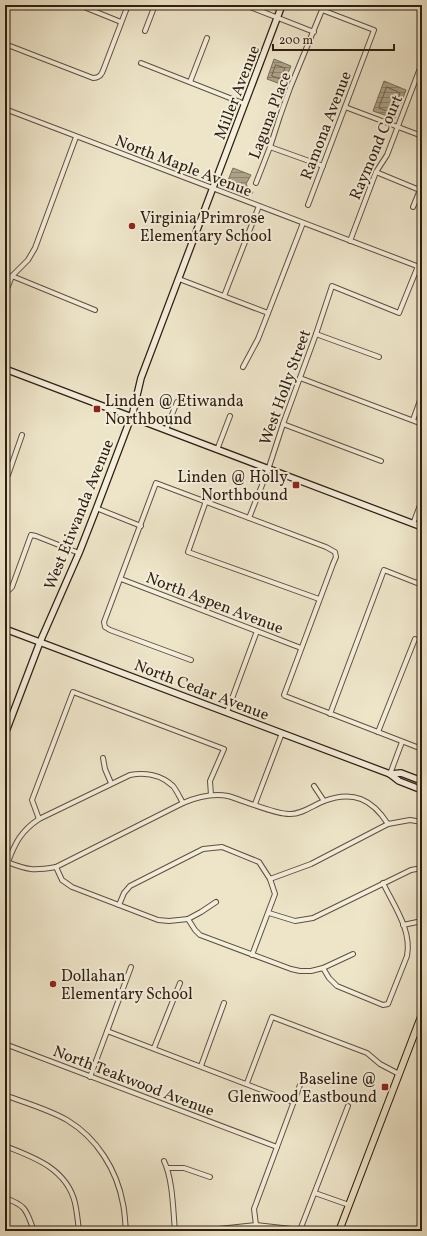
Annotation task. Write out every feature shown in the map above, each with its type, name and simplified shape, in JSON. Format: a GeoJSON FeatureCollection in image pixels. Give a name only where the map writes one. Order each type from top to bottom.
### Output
{"type":"FeatureCollection","features":[{"type":"Feature","properties":{"kind":"main road"},"geometry":{"type":"LineString","coordinates":[[339,1231],[422,1014]]}},
{"type":"Feature","properties":{"kind":"street"},"geometry":{"type":"LineString","coordinates":[[79,5],[121,22]]}},
{"type":"Feature","properties":{"kind":"street"},"geometry":{"type":"LineString","coordinates":[[5,44],[93,78],[98,77],[102,73],[128,5]]}},
{"type":"Feature","properties":{"kind":"street"},"geometry":{"type":"LineString","coordinates":[[145,31],[155,5]]}},
{"type":"Feature","properties":{"kind":"street"},"geometry":{"type":"LineString","coordinates":[[245,5],[314,32]]}},
{"type":"Feature","properties":{"kind":"street","name":"Miller Avenue"},"geometry":{"type":"LineString","coordinates":[[213,189],[282,5]]}},
{"type":"Feature","properties":{"kind":"street"},"geometry":{"type":"LineString","coordinates":[[415,5],[422,8]]}},
{"type":"Feature","properties":{"kind":"street","name":"Ramona Avenue"},"geometry":{"type":"LineString","coordinates":[[308,205],[374,30],[322,10]]}},
{"type":"Feature","properties":{"kind":"street","name":"Laguna Place"},"geometry":{"type":"LineString","coordinates":[[256,183],[270,147],[282,109],[322,10]]}},
{"type":"Feature","properties":{"kind":"street"},"geometry":{"type":"LineString","coordinates":[[190,82],[207,38]]}},
{"type":"Feature","properties":{"kind":"street"},"geometry":{"type":"LineString","coordinates":[[141,63],[245,104]]}},
{"type":"Feature","properties":{"kind":"street","name":"Raymond Court"},"geometry":{"type":"LineString","coordinates":[[350,241],[376,172],[387,156],[422,63]]}},
{"type":"Feature","properties":{"kind":"street"},"geometry":{"type":"LineString","coordinates":[[345,107],[422,136]]}},
{"type":"Feature","properties":{"kind":"street","name":"North Maple Avenue"},"geometry":{"type":"LineString","coordinates":[[5,110],[420,267]]}},
{"type":"Feature","properties":{"kind":"street"},"geometry":{"type":"LineString","coordinates":[[5,294],[12,276],[28,260],[35,248],[76,137]]}},
{"type":"Feature","properties":{"kind":"street"},"geometry":{"type":"LineString","coordinates":[[270,147],[323,166]]}},
{"type":"Feature","properties":{"kind":"street"},"geometry":{"type":"LineString","coordinates":[[376,172],[421,190],[413,207]]}},
{"type":"Feature","properties":{"kind":"street","name":"West Etiwanda Avenue"},"geometry":{"type":"LineString","coordinates":[[5,734],[40,642],[79,552],[131,417],[141,378],[213,189]]}},
{"type":"Feature","properties":{"kind":"street"},"geometry":{"type":"LineString","coordinates":[[224,296],[258,206]]}},
{"type":"Feature","properties":{"kind":"street"},"geometry":{"type":"LineString","coordinates":[[243,367],[258,340],[302,223]]}},
{"type":"Feature","properties":{"kind":"street","name":"West Holly Street"},"geometry":{"type":"LineString","coordinates":[[249,518],[268,470],[282,424],[316,334],[332,286],[399,313],[420,267]]}},
{"type":"Feature","properties":{"kind":"street"},"geometry":{"type":"LineString","coordinates":[[12,276],[95,310]]}},
{"type":"Feature","properties":{"kind":"street"},"geometry":{"type":"LineString","coordinates":[[179,279],[268,313]]}},
{"type":"Feature","properties":{"kind":"street"},"geometry":{"type":"LineString","coordinates":[[316,334],[379,357]]}},
{"type":"Feature","properties":{"kind":"street"},"geometry":{"type":"LineString","coordinates":[[5,369],[268,470],[422,527]]}},
{"type":"Feature","properties":{"kind":"street"},"geometry":{"type":"LineString","coordinates":[[300,378],[422,424]]}},
{"type":"Feature","properties":{"kind":"street"},"geometry":{"type":"LineString","coordinates":[[413,420],[422,395]]}},
{"type":"Feature","properties":{"kind":"street"},"geometry":{"type":"LineString","coordinates":[[166,430],[177,402]]}},
{"type":"Feature","properties":{"kind":"street"},"geometry":{"type":"LineString","coordinates":[[217,450],[230,416]]}},
{"type":"Feature","properties":{"kind":"street"},"geometry":{"type":"LineString","coordinates":[[282,424],[381,461]]}},
{"type":"Feature","properties":{"kind":"street"},"geometry":{"type":"LineString","coordinates":[[5,480],[22,435]]}},
{"type":"Feature","properties":{"kind":"street"},"geometry":{"type":"LineString","coordinates":[[191,660],[110,630],[105,627],[104,622],[156,483],[326,547],[335,552],[336,557],[284,693],[285,696],[422,749]]}},
{"type":"Feature","properties":{"kind":"street"},"geometry":{"type":"LineString","coordinates":[[413,524],[422,500]]}},
{"type":"Feature","properties":{"kind":"street"},"geometry":{"type":"LineString","coordinates":[[206,501],[188,552],[320,599]]}},
{"type":"Feature","properties":{"kind":"street"},"geometry":{"type":"LineString","coordinates":[[96,508],[141,526]]}},
{"type":"Feature","properties":{"kind":"street"},"geometry":{"type":"LineString","coordinates":[[7,590],[12,587],[31,535],[79,552]]}},
{"type":"Feature","properties":{"kind":"street"},"geometry":{"type":"LineString","coordinates":[[330,714],[384,570],[422,585]]}},
{"type":"Feature","properties":{"kind":"street","name":"North Aspen Avenue"},"geometry":{"type":"LineString","coordinates":[[120,579],[301,648]]}},
{"type":"Feature","properties":{"kind":"street","name":"North Cedar Avenue"},"geometry":{"type":"LineString","coordinates":[[5,629],[390,774],[399,781],[422,790]]}},
{"type":"Feature","properties":{"kind":"street"},"geometry":{"type":"LineString","coordinates":[[227,712],[257,631]]}},
{"type":"Feature","properties":{"kind":"street"},"geometry":{"type":"LineString","coordinates":[[378,732],[415,639]]}},
{"type":"Feature","properties":{"kind":"street"},"geometry":{"type":"LineString","coordinates":[[39,819],[32,800],[73,692],[224,749],[210,781],[211,795]]}},
{"type":"Feature","properties":{"kind":"street"},"geometry":{"type":"LineString","coordinates":[[255,804],[282,733]]}},
{"type":"Feature","properties":{"kind":"street"},"geometry":{"type":"LineString","coordinates":[[390,774],[402,742]]}},
{"type":"Feature","properties":{"kind":"street"},"geometry":{"type":"LineString","coordinates":[[103,758],[105,769],[111,783]]}},
{"type":"Feature","properties":{"kind":"street"},"geometry":{"type":"LineString","coordinates":[[183,803],[173,786],[153,775],[140,773],[130,775],[111,783],[28,826],[13,847],[6,862],[22,868],[36,870],[56,867],[183,803],[195,798],[220,794],[255,804],[279,813],[289,814],[301,812],[324,801],[341,796],[353,796],[374,806],[381,812],[388,824]]}},
{"type":"Feature","properties":{"kind":"street","name":"North Cedar Avenue"},"geometry":{"type":"LineString","coordinates":[[390,774],[401,773],[422,781]]}},
{"type":"Feature","properties":{"kind":"street"},"geometry":{"type":"LineString","coordinates":[[314,786],[324,801]]}},
{"type":"Feature","properties":{"kind":"street"},"geometry":{"type":"LineString","coordinates":[[270,878],[310,864],[388,824],[410,820],[422,822]]}},
{"type":"Feature","properties":{"kind":"street"},"geometry":{"type":"LineString","coordinates":[[119,905],[124,892],[130,886],[203,849],[222,847],[259,862],[270,878],[275,894],[252,955]]}},
{"type":"Feature","properties":{"kind":"street"},"geometry":{"type":"LineString","coordinates":[[56,867],[62,880],[72,887],[158,920],[169,921],[188,919],[216,902]]}},
{"type":"Feature","properties":{"kind":"street"},"geometry":{"type":"LineString","coordinates":[[268,913],[295,921],[313,918],[411,870],[422,868]]}},
{"type":"Feature","properties":{"kind":"street"},"geometry":{"type":"LineString","coordinates":[[324,968],[329,978],[336,986],[383,1005],[388,1004],[407,956],[408,948],[407,936],[403,924],[383,883]]}},
{"type":"Feature","properties":{"kind":"street"},"geometry":{"type":"LineString","coordinates":[[188,919],[194,930],[200,935],[291,969],[311,971],[324,968],[353,954]]}},
{"type":"Feature","properties":{"kind":"street"},"geometry":{"type":"LineString","coordinates":[[403,924],[422,921]]}},
{"type":"Feature","properties":{"kind":"street"},"geometry":{"type":"LineString","coordinates":[[90,1077],[131,967]]}},
{"type":"Feature","properties":{"kind":"street"},"geometry":{"type":"LineString","coordinates":[[154,1048],[180,983]]}},
{"type":"Feature","properties":{"kind":"street"},"geometry":{"type":"LineString","coordinates":[[201,1066],[224,1004]]}},
{"type":"Feature","properties":{"kind":"street"},"geometry":{"type":"LineString","coordinates":[[247,1083],[272,1017],[367,1053],[380,1064],[399,1074]]}},
{"type":"Feature","properties":{"kind":"street"},"geometry":{"type":"LineString","coordinates":[[107,1031],[247,1083],[293,1102]]}},
{"type":"Feature","properties":{"kind":"street","name":"North Teakwood Avenue"},"geometry":{"type":"LineString","coordinates":[[5,1044],[277,1147]]}},
{"type":"Feature","properties":{"kind":"street"},"geometry":{"type":"LineString","coordinates":[[256,1225],[254,1209],[300,1086]]}},
{"type":"Feature","properties":{"kind":"street"},"geometry":{"type":"LineString","coordinates":[[5,1095],[67,1121],[90,1138],[100,1150],[117,1179],[124,1205],[126,1231]]}},
{"type":"Feature","properties":{"kind":"street"},"geometry":{"type":"LineString","coordinates":[[200,1231],[256,1225],[300,1230],[348,1106]]}},
{"type":"Feature","properties":{"kind":"street"},"geometry":{"type":"LineString","coordinates":[[5,1146],[36,1158],[56,1172],[64,1180],[75,1202],[79,1231]]}},
{"type":"Feature","properties":{"kind":"street"},"geometry":{"type":"LineString","coordinates":[[164,1161],[167,1168],[175,1231]]}},
{"type":"Feature","properties":{"kind":"street"},"geometry":{"type":"LineString","coordinates":[[167,1168],[184,1168],[210,1177]]}},
{"type":"Feature","properties":{"kind":"street"},"geometry":{"type":"LineString","coordinates":[[315,1192],[349,1205]]}},
{"type":"Feature","properties":{"kind":"street"},"geometry":{"type":"LineString","coordinates":[[5,1198],[18,1202],[26,1211],[34,1231]]}},
{"type":"Feature","properties":{"kind":"water"},"geometry":{"type":"Polygon","coordinates":[[[274,59],[291,66],[283,85],[267,79],[274,59]]]}},
{"type":"Feature","properties":{"kind":"water"},"geometry":{"type":"Polygon","coordinates":[[[384,81],[406,90],[395,118],[373,111],[384,81]]]}},
{"type":"Feature","properties":{"kind":"water"},"geometry":{"type":"Polygon","coordinates":[[[233,168],[251,175],[246,184],[253,192],[252,194],[233,187],[227,183],[233,168]]]}},
{"type":"Feature","properties":{"kind":"place","name":"Virginia Primrose Elementary School"},"geometry":{"type":"Point","coordinates":[132,226]}},
{"type":"Feature","properties":{"kind":"place","name":"Linden @ Etiwanda Northbound"},"geometry":{"type":"Point","coordinates":[97,409]}},
{"type":"Feature","properties":{"kind":"place","name":"Linden @ Holly Northbound"},"geometry":{"type":"Point","coordinates":[296,485]}},
{"type":"Feature","properties":{"kind":"place","name":"Dollahan Elementary School"},"geometry":{"type":"Point","coordinates":[53,984]}},
{"type":"Feature","properties":{"kind":"place","name":"Baseline @ Glenwood Eastbound"},"geometry":{"type":"Point","coordinates":[385,1087]}}]}
